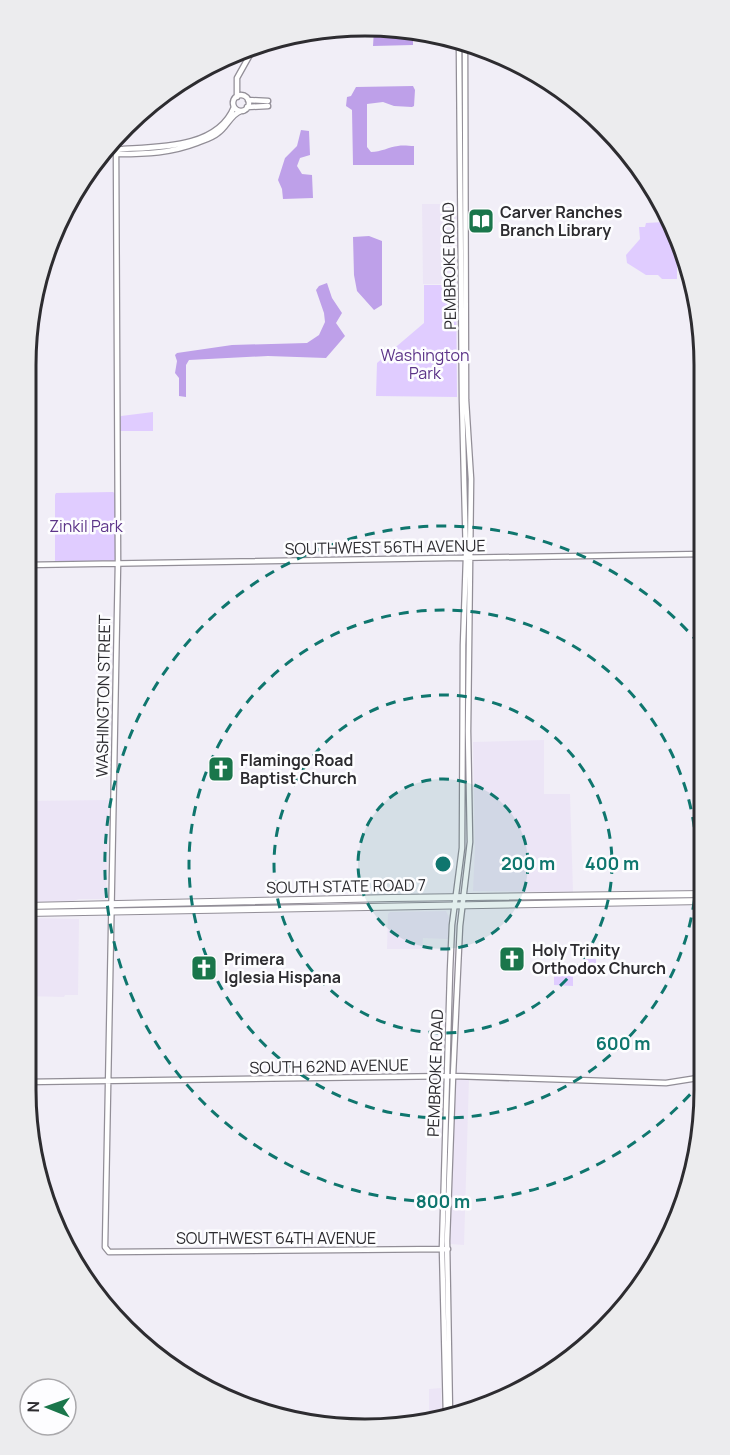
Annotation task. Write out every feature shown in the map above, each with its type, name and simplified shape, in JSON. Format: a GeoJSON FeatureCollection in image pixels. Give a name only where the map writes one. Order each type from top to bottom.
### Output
{"type":"FeatureCollection","features":[{"type":"Feature","properties":{"kind":"main road","name":"SOUTH STATE ROAD 7"},"geometry":{"type":"LineString","coordinates":[[111,908],[204,910],[224,903],[455,905],[463,901],[694,894]]}},
{"type":"Feature","properties":{"kind":"main road"},"geometry":{"type":"LineString","coordinates":[[616,903],[626,895]]}},
{"type":"Feature","properties":{"kind":"main road"},"geometry":{"type":"LineString","coordinates":[[629,902],[638,895]]}},
{"type":"Feature","properties":{"kind":"main road"},"geometry":{"type":"LineString","coordinates":[[570,903],[584,896]]}},
{"type":"Feature","properties":{"kind":"main road","name":"SOUTH STATE ROAD 7"},"geometry":{"type":"LineString","coordinates":[[36,908],[308,908],[326,900],[456,897],[463,901],[570,903],[694,901]]}},
{"type":"Feature","properties":{"kind":"street","name":"PEMBROKE ROAD"},"geometry":{"type":"LineString","coordinates":[[459,50],[461,291],[471,479],[468,557]]}},
{"type":"Feature","properties":{"kind":"street","name":"PEMBROKE ROAD"},"geometry":{"type":"LineString","coordinates":[[465,51],[464,455],[468,557]]}},
{"type":"Feature","properties":{"kind":"street"},"geometry":{"type":"LineString","coordinates":[[116,151],[119,154],[189,146],[215,135],[228,124],[236,112],[247,107],[268,103],[248,100],[240,96],[236,84],[249,57]]}},
{"type":"Feature","properties":{"kind":"street"},"geometry":{"type":"LineString","coordinates":[[157,151],[213,131],[225,121],[234,107],[234,102],[240,96]]}},
{"type":"Feature","properties":{"kind":"street"},"geometry":{"type":"LineString","coordinates":[[247,107],[248,100]]}},
{"type":"Feature","properties":{"kind":"street"},"geometry":{"type":"LineString","coordinates":[[234,107],[241,111]]}},
{"type":"Feature","properties":{"kind":"street"},"geometry":{"type":"LineString","coordinates":[[460,122],[465,161]]}},
{"type":"Feature","properties":{"kind":"street","name":"WASHINGTON STREET"},"geometry":{"type":"LineString","coordinates":[[106,1250],[105,1200],[118,563],[116,151]]}},
{"type":"Feature","properties":{"kind":"street"},"geometry":{"type":"LineString","coordinates":[[460,168],[463,171],[466,209]]}},
{"type":"Feature","properties":{"kind":"street"},"geometry":{"type":"LineString","coordinates":[[464,455],[471,479]]}},
{"type":"Feature","properties":{"kind":"street"},"geometry":{"type":"LineString","coordinates":[[465,488],[468,490],[468,505],[471,509]]}},
{"type":"Feature","properties":{"kind":"street","name":"SOUTHWEST 56TH AVENUE"},"geometry":{"type":"LineString","coordinates":[[36,565],[694,553]]}},
{"type":"Feature","properties":{"kind":"street"},"geometry":{"type":"LineString","coordinates":[[465,731],[462,645],[468,557]]}},
{"type":"Feature","properties":{"kind":"street"},"geometry":{"type":"LineString","coordinates":[[465,731],[469,643],[468,557]]}},
{"type":"Feature","properties":{"kind":"street"},"geometry":{"type":"LineString","coordinates":[[464,616],[465,636],[469,643]]}},
{"type":"Feature","properties":{"kind":"street"},"geometry":{"type":"LineString","coordinates":[[462,645],[466,651],[468,676]]}},
{"type":"Feature","properties":{"kind":"street","name":"PEMBROKE ROAD"},"geometry":{"type":"LineString","coordinates":[[447,1392],[447,1366],[444,1360],[445,1162],[460,926],[470,842],[469,764],[465,731]]}},
{"type":"Feature","properties":{"kind":"street","name":"PEMBROKE ROAD"},"geometry":{"type":"LineString","coordinates":[[448,1409],[445,1248],[448,1210],[449,991],[452,925],[462,852],[465,731]]}},
{"type":"Feature","properties":{"kind":"street"},"geometry":{"type":"LineString","coordinates":[[449,991],[455,998],[455,1032]]}},
{"type":"Feature","properties":{"kind":"street","name":"SOUTH 62ND AVENUE"},"geometry":{"type":"LineString","coordinates":[[36,1082],[450,1076],[666,1083],[694,1079]]}},
{"type":"Feature","properties":{"kind":"street"},"geometry":{"type":"LineString","coordinates":[[445,1162],[448,1168],[448,1210]]}},
{"type":"Feature","properties":{"kind":"street","name":"SOUTHWEST 64TH AVENUE"},"geometry":{"type":"LineString","coordinates":[[106,1250],[129,1252],[445,1248]]}},
{"type":"Feature","properties":{"kind":"shaded area"},"geometry":{"type":"Polygon","coordinates":[[[374,36],[413,40],[413,45],[373,46],[374,36]]]}},
{"type":"Feature","properties":{"kind":"shaded area"},"geometry":{"type":"Polygon","coordinates":[[[413,86],[415,90],[412,107],[394,106],[383,102],[367,104],[367,147],[371,152],[391,147],[414,146],[414,165],[353,165],[352,110],[346,106],[347,97],[351,96],[356,87],[413,86]]]}},
{"type":"Feature","properties":{"kind":"shaded area"},"geometry":{"type":"Polygon","coordinates":[[[301,130],[309,131],[310,155],[300,158],[297,166],[302,174],[312,175],[313,198],[283,199],[278,180],[285,158],[297,146],[301,130]]]}},
{"type":"Feature","properties":{"kind":"shaded area"},"geometry":{"type":"Polygon","coordinates":[[[422,204],[457,204],[457,284],[423,284],[422,204]]]}},
{"type":"Feature","properties":{"kind":"shaded area"},"geometry":{"type":"Polygon","coordinates":[[[369,236],[382,241],[382,305],[374,310],[357,291],[354,275],[353,237],[369,236]]]}},
{"type":"Feature","properties":{"kind":"shaded area"},"geometry":{"type":"Polygon","coordinates":[[[327,283],[332,298],[342,313],[336,323],[345,336],[326,358],[268,356],[189,360],[186,365],[186,397],[179,396],[179,378],[175,373],[177,353],[232,345],[307,343],[319,335],[325,322],[316,290],[327,283]]]}},
{"type":"Feature","properties":{"kind":"shaded area"},"geometry":{"type":"Polygon","coordinates":[[[544,740],[544,794],[570,794],[573,892],[473,891],[475,849],[473,742],[544,740]]]}},
{"type":"Feature","properties":{"kind":"shaded area"},"geometry":{"type":"Polygon","coordinates":[[[109,800],[106,896],[103,899],[36,902],[36,801],[109,800]]]}},
{"type":"Feature","properties":{"kind":"shaded area"},"geometry":{"type":"Polygon","coordinates":[[[446,911],[449,917],[448,939],[423,938],[422,949],[387,949],[388,914],[390,912],[446,911]]]}},
{"type":"Feature","properties":{"kind":"shaded area"},"geometry":{"type":"Polygon","coordinates":[[[36,918],[79,919],[78,995],[65,995],[64,997],[36,996],[36,918]]]}},
{"type":"Feature","properties":{"kind":"shaded area"},"geometry":{"type":"Polygon","coordinates":[[[454,1078],[469,1078],[464,1245],[450,1244],[454,1078]]]}},
{"type":"Feature","properties":{"kind":"shaded area"},"geometry":{"type":"Polygon","coordinates":[[[441,1388],[442,1410],[429,1413],[429,1389],[441,1388]]]}},
{"type":"Feature","properties":{"kind":"green space"},"geometry":{"type":"Polygon","coordinates":[[[661,222],[677,259],[677,279],[662,279],[658,275],[646,275],[627,263],[626,255],[640,239],[639,227],[645,227],[646,223],[661,222]]]}},
{"type":"Feature","properties":{"kind":"green space","name":"Washington Park"},"geometry":{"type":"Polygon","coordinates":[[[424,285],[456,285],[457,397],[376,396],[377,363],[424,323],[424,285]]]}},
{"type":"Feature","properties":{"kind":"green space"},"geometry":{"type":"Polygon","coordinates":[[[153,412],[153,431],[119,431],[121,416],[153,412]]]}},
{"type":"Feature","properties":{"kind":"green space","name":"Zinkil Park"},"geometry":{"type":"Polygon","coordinates":[[[113,492],[116,494],[116,558],[113,562],[58,564],[55,562],[56,493],[113,492]]]}},
{"type":"Feature","properties":{"kind":"green space"},"geometry":{"type":"Polygon","coordinates":[[[583,959],[596,959],[596,970],[583,970],[583,959]]]}},
{"type":"Feature","properties":{"kind":"green space"},"geometry":{"type":"Polygon","coordinates":[[[554,970],[573,970],[573,986],[554,985],[554,970]]]}},
{"type":"Feature","properties":{"kind":"place","name":"Carver Ranches Branch Library"},"geometry":{"type":"Point","coordinates":[481,221]}},
{"type":"Feature","properties":{"kind":"place","name":"Flamingo Road Baptist Church"},"geometry":{"type":"Point","coordinates":[221,769]}},
{"type":"Feature","properties":{"kind":"place","name":"Holy Trinity Orthodox Church"},"geometry":{"type":"Point","coordinates":[512,959]}},
{"type":"Feature","properties":{"kind":"place","name":"Primera Iglesia Hispana"},"geometry":{"type":"Point","coordinates":[204,968]}}]}
